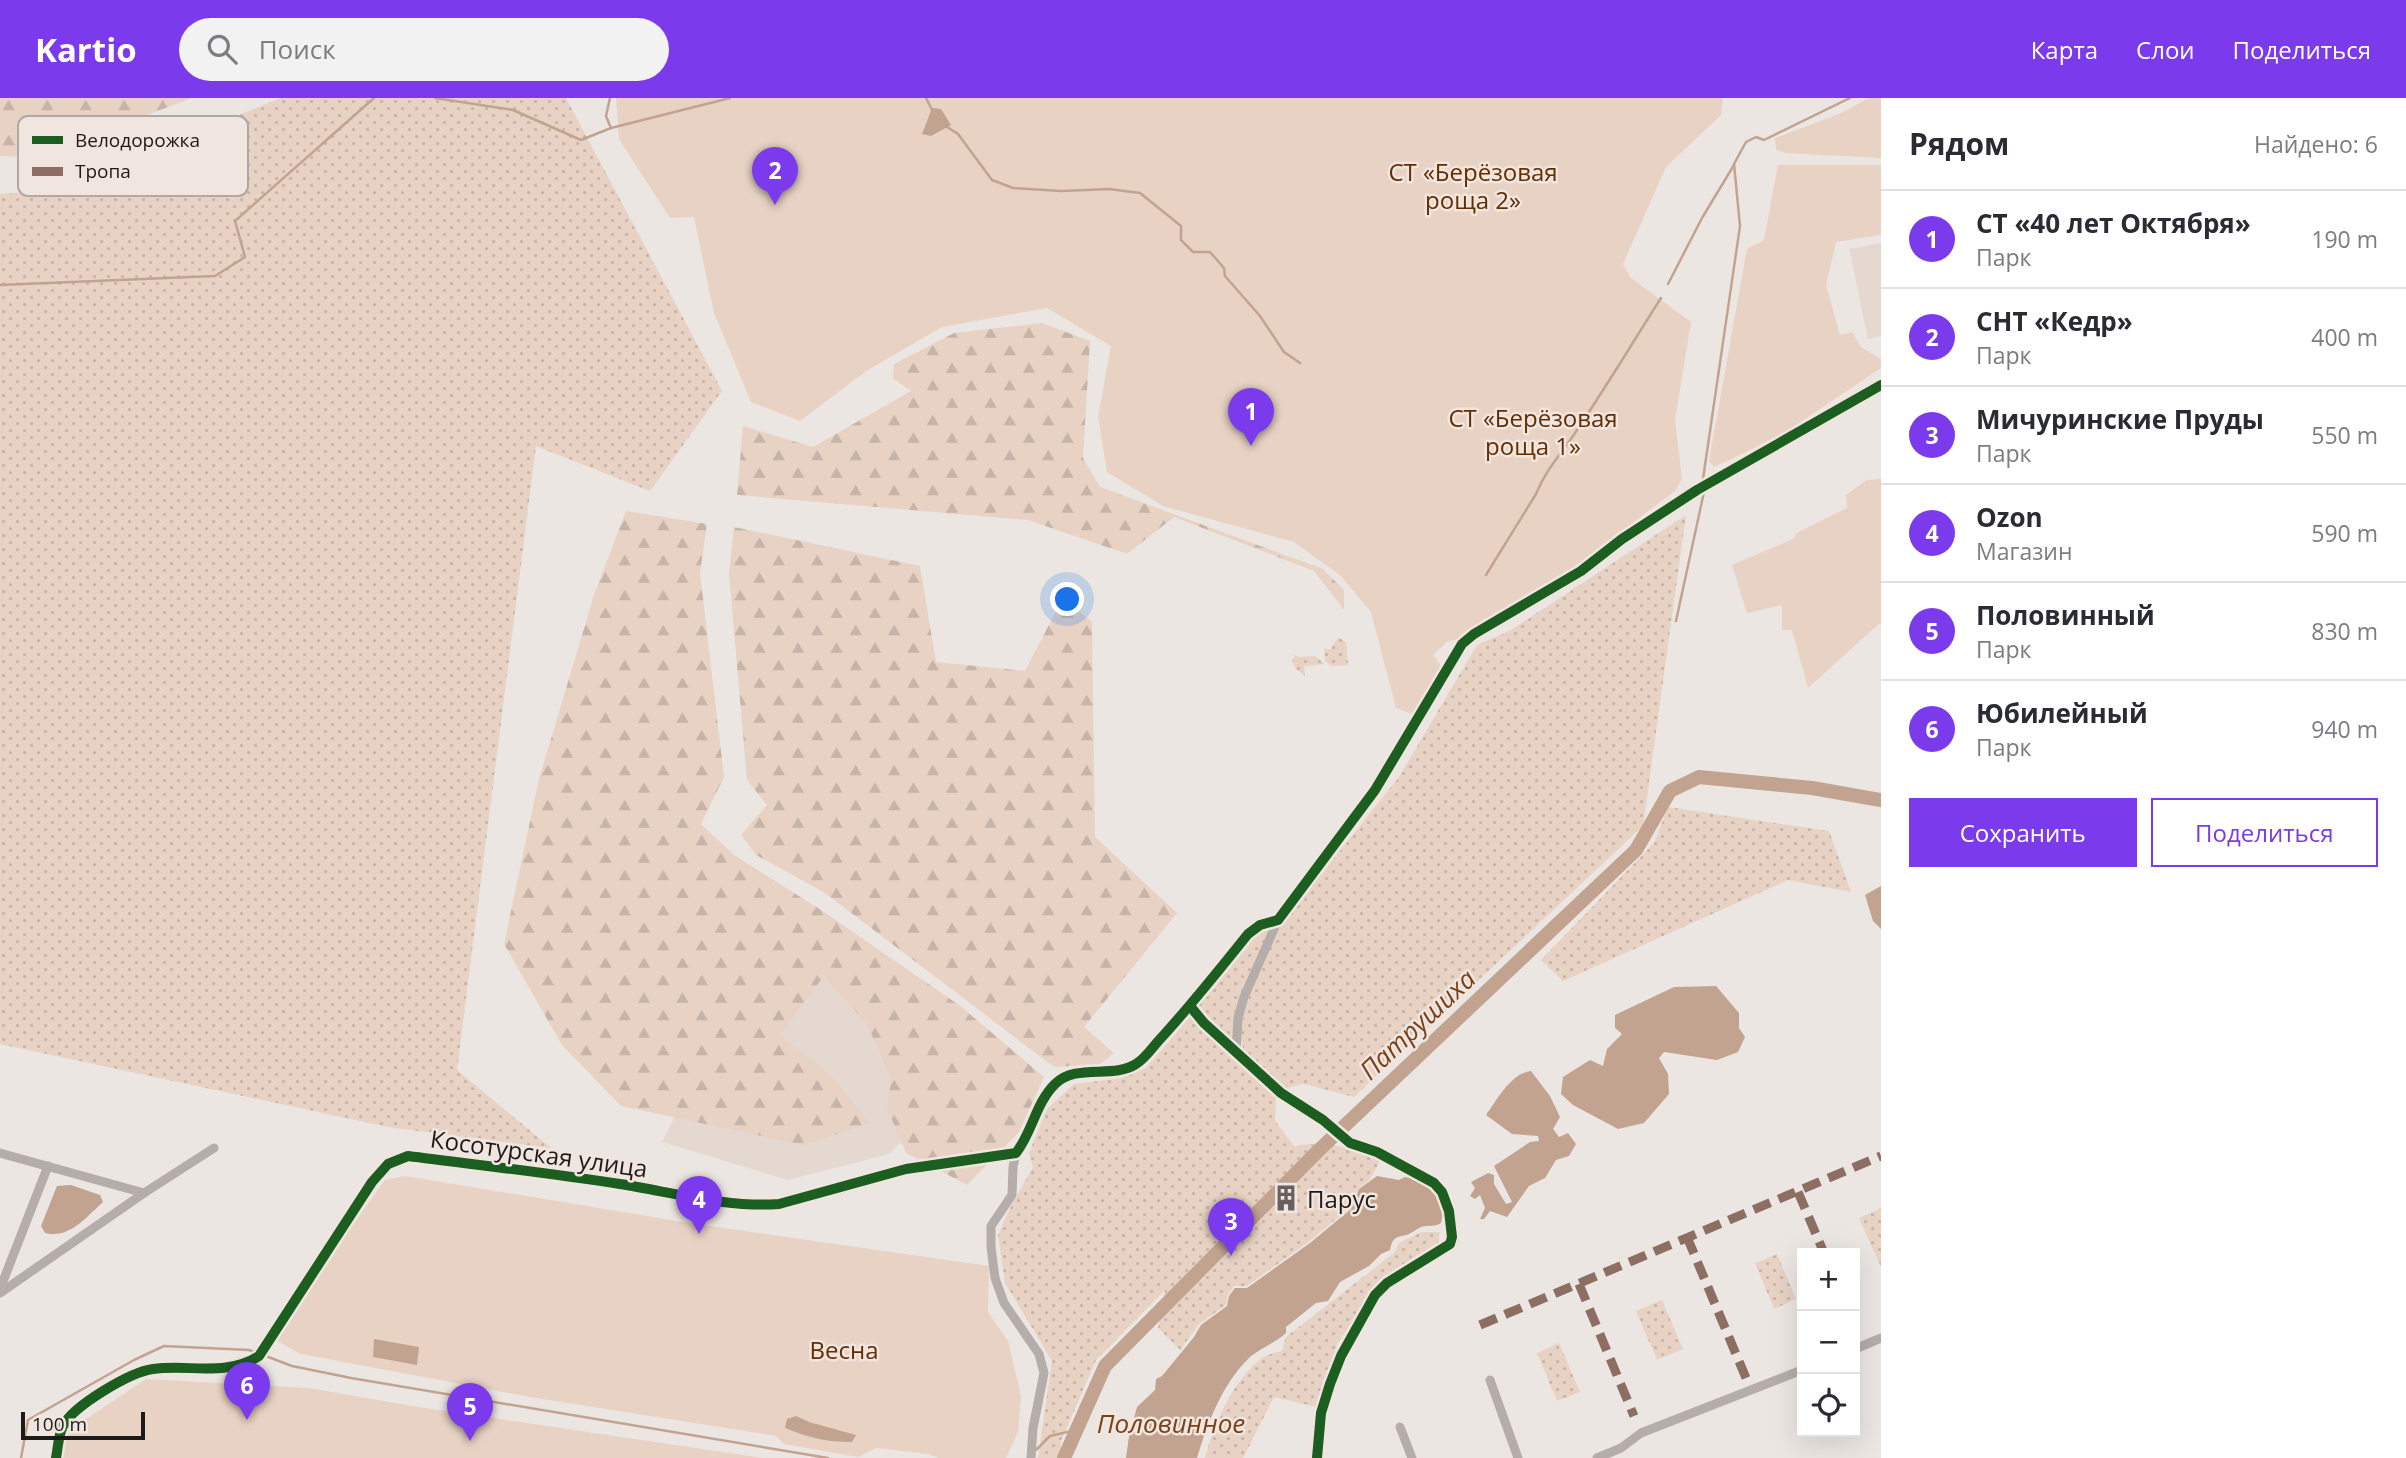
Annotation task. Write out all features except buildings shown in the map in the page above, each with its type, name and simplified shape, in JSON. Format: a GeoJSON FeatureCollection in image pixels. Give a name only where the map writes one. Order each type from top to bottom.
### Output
{"type":"FeatureCollection","features":[{"type":"Feature","properties":{"kind":"street"},"geometry":{"type":"LineString","coordinates":[[1236,1052],[1238,1018],[1244,998],[1278,920],[1376,790],[1462,644],[1474,634],[1581,571],[1622,539],[1697,490],[1881,385]]}},
{"type":"Feature","properties":{"kind":"street"},"geometry":{"type":"LineString","coordinates":[[1031,1454],[1033,1428],[1044,1373],[1039,1354],[1004,1303],[995,1278],[991,1247],[991,1226],[1012,1195],[1016,1153],[1027,1139],[1038,1106],[1057,1082],[1074,1074],[1119,1072],[1138,1063],[1190,1006],[1248,934],[1260,925],[1278,920]]}},
{"type":"Feature","properties":{"kind":"street"},"geometry":{"type":"LineString","coordinates":[[1190,1006],[1204,1023],[1281,1093],[1346,1140],[1377,1152],[1434,1183],[1442,1192],[1450,1211],[1450,1244],[1387,1283],[1375,1296],[1341,1356],[1321,1413],[1317,1458]]}},
{"type":"Feature","properties":{"kind":"street"},"geometry":{"type":"LineString","coordinates":[[0,1291],[214,1148]]}},
{"type":"Feature","properties":{"kind":"street"},"geometry":{"type":"LineString","coordinates":[[0,1153],[144,1193]]}},
{"type":"Feature","properties":{"kind":"street","name":"Косотурская улица"},"geometry":{"type":"LineString","coordinates":[[56,1458],[64,1423],[92,1399],[126,1378],[154,1369],[234,1368],[259,1356],[372,1182],[388,1164],[408,1156],[762,1205],[779,1204],[906,1169],[1016,1153]]}},
{"type":"Feature","properties":{"kind":"street"},"geometry":{"type":"LineString","coordinates":[[0,1291],[48,1166]]}},
{"type":"Feature","properties":{"kind":"street"},"geometry":{"type":"LineString","coordinates":[[1860,1347],[1881,1338]]}},
{"type":"Feature","properties":{"kind":"street"},"geometry":{"type":"LineString","coordinates":[[1597,1458],[1621,1448],[1642,1433],[1797,1372]]}},
{"type":"Feature","properties":{"kind":"street"},"geometry":{"type":"LineString","coordinates":[[1490,1380],[1518,1458]]}},
{"type":"Feature","properties":{"kind":"street"},"geometry":{"type":"LineString","coordinates":[[1400,1427],[1412,1458]]}},
{"type":"Feature","properties":{"kind":"shaded area"},"geometry":{"type":"Polygon","coordinates":[[[1881,243],[1881,336],[1868,339],[1849,249],[1881,243]]]}},
{"type":"Feature","properties":{"kind":"shaded area"},"geometry":{"type":"Polygon","coordinates":[[[822,969],[891,1028],[920,1124],[889,1154],[788,1180],[662,1142],[676,1114],[822,969]]]}},
{"type":"Feature","properties":{"kind":"green space"},"geometry":{"type":"Polygon","coordinates":[[[0,98],[192,98],[144,116],[18,116],[18,156],[0,156],[0,98]]]}},
{"type":"Feature","properties":{"kind":"green space"},"geometry":{"type":"Polygon","coordinates":[[[281,98],[566,98],[722,391],[650,491],[536,446],[457,1070],[551,1148],[388,1127],[0,1044],[0,194],[248,196],[248,116],[236,116],[281,98]]]}},
{"type":"Feature","properties":{"kind":"green space"},"geometry":{"type":"Polygon","coordinates":[[[616,98],[1723,98],[1721,115],[1666,167],[1623,264],[1630,277],[1691,322],[1675,420],[1682,479],[1675,491],[1573,568],[1461,639],[1448,641],[1433,655],[1443,668],[1414,715],[1396,708],[1371,612],[1340,575],[1294,542],[1163,506],[1107,472],[1098,417],[1111,346],[1047,308],[942,327],[866,371],[800,421],[751,402],[714,313],[694,217],[670,218],[619,139],[616,98]]]}},
{"type":"Feature","properties":{"kind":"green space"},"geometry":{"type":"Polygon","coordinates":[[[1869,98],[1881,98],[1881,158],[1786,153],[1776,150],[1775,138],[1839,114],[1869,98]]]}},
{"type":"Feature","properties":{"kind":"green space"},"geometry":{"type":"Polygon","coordinates":[[[1778,165],[1881,165],[1881,235],[1836,242],[1826,285],[1840,335],[1852,332],[1861,347],[1881,359],[1881,368],[1781,435],[1714,467],[1709,461],[1747,249],[1764,240],[1778,165]]]}},
{"type":"Feature","properties":{"kind":"green space"},"geometry":{"type":"Polygon","coordinates":[[[1042,323],[1090,341],[1083,458],[1100,487],[1323,569],[1344,590],[1344,610],[1314,571],[1174,517],[1127,554],[1028,520],[737,495],[743,426],[813,447],[911,391],[893,378],[894,364],[954,333],[1042,323]]]}},
{"type":"Feature","properties":{"kind":"green space"},"geometry":{"type":"Polygon","coordinates":[[[1881,479],[1881,622],[1808,688],[1792,630],[1782,630],[1782,605],[1747,613],[1732,565],[1793,539],[1797,533],[1847,508],[1846,495],[1867,480],[1881,479]]]}},
{"type":"Feature","properties":{"kind":"green space"},"geometry":{"type":"Polygon","coordinates":[[[626,511],[707,524],[700,573],[724,777],[701,824],[734,855],[821,910],[959,1005],[1044,1077],[1019,1132],[967,1185],[906,1153],[887,1108],[891,1079],[867,1024],[824,976],[780,1035],[830,1074],[870,1123],[804,1145],[621,1106],[562,1045],[504,944],[539,779],[594,595],[626,511]]]}},
{"type":"Feature","properties":{"kind":"green space"},"geometry":{"type":"Polygon","coordinates":[[[1686,515],[1643,826],[1354,1097],[1304,1084],[1283,1089],[1244,1053],[1240,1031],[1245,1005],[1278,928],[1399,777],[1477,645],[1511,630],[1686,515]]]}},
{"type":"Feature","properties":{"kind":"green space"},"geometry":{"type":"Polygon","coordinates":[[[734,527],[920,566],[936,662],[1025,671],[1063,598],[1092,622],[1095,837],[1177,913],[1084,1027],[1114,1053],[1100,1064],[1054,1067],[825,893],[756,855],[741,835],[767,805],[747,780],[729,573],[734,527]]]}},
{"type":"Feature","properties":{"kind":"green space"},"geometry":{"type":"Polygon","coordinates":[[[1339,637],[1346,643],[1348,665],[1332,666],[1325,661],[1324,649],[1330,649],[1339,637]]]}},
{"type":"Feature","properties":{"kind":"green space"},"geometry":{"type":"Polygon","coordinates":[[[1295,655],[1315,656],[1325,664],[1304,666],[1305,676],[1296,669],[1292,660],[1295,655]]]}},
{"type":"Feature","properties":{"kind":"green space"},"geometry":{"type":"Polygon","coordinates":[[[1668,807],[1829,831],[1851,892],[1788,880],[1563,981],[1541,960],[1654,843],[1668,807]]]}},
{"type":"Feature","properties":{"kind":"green space"},"geometry":{"type":"Polygon","coordinates":[[[1269,926],[1269,933],[1240,999],[1234,1043],[1206,1019],[1198,1000],[1252,933],[1269,926]]]}},
{"type":"Feature","properties":{"kind":"green space"},"geometry":{"type":"Polygon","coordinates":[[[1191,1016],[1276,1096],[1275,1121],[1295,1147],[1315,1144],[1355,1148],[1381,1159],[1370,1179],[1358,1189],[1350,1208],[1247,1286],[1234,1286],[1226,1305],[1199,1324],[1180,1350],[1158,1328],[1165,1290],[1096,1360],[1061,1441],[1061,1458],[1038,1458],[1052,1361],[1005,1283],[998,1235],[1033,1167],[1029,1153],[1047,1109],[1074,1084],[1122,1078],[1146,1068],[1191,1016]]]}},
{"type":"Feature","properties":{"kind":"green space","name":"Весна"},"geometry":{"type":"Polygon","coordinates":[[[405,1176],[689,1223],[989,1266],[988,1312],[1008,1341],[1021,1396],[1018,1432],[1006,1458],[939,1458],[928,1454],[876,1448],[858,1457],[784,1444],[776,1436],[530,1397],[301,1354],[277,1341],[385,1180],[405,1176]]]}},
{"type":"Feature","properties":{"kind":"green space"},"geometry":{"type":"Polygon","coordinates":[[[1881,1208],[1881,1267],[1859,1218],[1881,1208]]]}},
{"type":"Feature","properties":{"kind":"green space"},"geometry":{"type":"Polygon","coordinates":[[[1421,1232],[1440,1232],[1438,1245],[1382,1279],[1337,1344],[1317,1407],[1274,1397],[1243,1458],[1205,1458],[1226,1404],[1252,1367],[1264,1357],[1282,1351],[1286,1337],[1394,1253],[1399,1243],[1421,1232]]]}},
{"type":"Feature","properties":{"kind":"green space"},"geometry":{"type":"Polygon","coordinates":[[[1777,1254],[1796,1299],[1774,1309],[1755,1263],[1777,1254]]]}},
{"type":"Feature","properties":{"kind":"green space"},"geometry":{"type":"Polygon","coordinates":[[[1662,1300],[1683,1349],[1657,1360],[1636,1311],[1662,1300]]]}},
{"type":"Feature","properties":{"kind":"green space"},"geometry":{"type":"Polygon","coordinates":[[[1559,1343],[1580,1392],[1557,1401],[1537,1353],[1559,1343]]]}},
{"type":"Feature","properties":{"kind":"green space"},"geometry":{"type":"Polygon","coordinates":[[[146,1379],[309,1388],[763,1458],[61,1458],[65,1433],[146,1379]]]}},
{"type":"Feature","properties":{"kind":"water"},"geometry":{"type":"Polygon","coordinates":[[[932,108],[941,109],[951,125],[931,136],[922,134],[932,108]]]}},
{"type":"Feature","properties":{"kind":"water"},"geometry":{"type":"Polygon","coordinates":[[[1881,886],[1881,929],[1873,921],[1865,895],[1881,886]]]}},
{"type":"Feature","properties":{"kind":"water"},"geometry":{"type":"Polygon","coordinates":[[[1716,986],[1739,1013],[1739,1028],[1745,1037],[1738,1052],[1717,1060],[1664,1052],[1659,1058],[1668,1074],[1669,1094],[1644,1123],[1618,1129],[1573,1105],[1561,1094],[1563,1077],[1590,1060],[1603,1066],[1607,1049],[1622,1034],[1615,1028],[1615,1015],[1674,987],[1716,986]]]}},
{"type":"Feature","properties":{"kind":"water"},"geometry":{"type":"Polygon","coordinates":[[[1531,1071],[1550,1096],[1560,1117],[1553,1129],[1559,1137],[1568,1133],[1576,1144],[1569,1156],[1556,1160],[1545,1178],[1529,1186],[1507,1217],[1490,1211],[1484,1219],[1480,1219],[1485,1208],[1480,1195],[1475,1199],[1470,1196],[1475,1188],[1471,1182],[1488,1173],[1494,1175],[1494,1184],[1506,1204],[1512,1202],[1494,1166],[1530,1142],[1539,1141],[1538,1136],[1512,1134],[1486,1115],[1511,1082],[1531,1071]]]}},
{"type":"Feature","properties":{"kind":"water","name":"Половинное"},"geometry":{"type":"Polygon","coordinates":[[[1377,1176],[1399,1180],[1405,1177],[1428,1187],[1434,1192],[1441,1206],[1441,1223],[1396,1238],[1390,1250],[1381,1254],[1369,1266],[1340,1282],[1328,1301],[1316,1303],[1286,1327],[1286,1333],[1250,1357],[1224,1391],[1211,1417],[1197,1458],[1126,1458],[1137,1407],[1155,1390],[1156,1379],[1162,1376],[1201,1325],[1227,1306],[1229,1296],[1235,1288],[1247,1288],[1310,1243],[1351,1209],[1359,1189],[1377,1176]]]}},
{"type":"Feature","properties":{"kind":"water"},"geometry":{"type":"Polygon","coordinates":[[[71,1185],[100,1195],[103,1202],[70,1230],[45,1233],[41,1226],[57,1186],[71,1185]]]}},
{"type":"Feature","properties":{"kind":"water"},"geometry":{"type":"Polygon","coordinates":[[[374,1339],[419,1347],[417,1365],[373,1357],[374,1339]]]}},
{"type":"Feature","properties":{"kind":"water"},"geometry":{"type":"Polygon","coordinates":[[[796,1416],[856,1435],[852,1442],[834,1441],[810,1437],[785,1428],[787,1419],[796,1416]]]}},
{"type":"Feature","properties":{"kind":"waterway"},"geometry":{"type":"LineString","coordinates":[[0,285],[215,276],[245,257],[235,221],[374,98]]}},
{"type":"Feature","properties":{"kind":"waterway"},"geometry":{"type":"LineString","coordinates":[[435,98],[513,110],[581,140],[611,128],[730,98]]}},
{"type":"Feature","properties":{"kind":"waterway"},"geometry":{"type":"LineString","coordinates":[[610,98],[606,116],[611,128]]}},
{"type":"Feature","properties":{"kind":"waterway"},"geometry":{"type":"LineString","coordinates":[[926,98],[932,110]]}},
{"type":"Feature","properties":{"kind":"waterway"},"geometry":{"type":"LineString","coordinates":[[1703,479],[1740,226],[1734,164],[1746,142],[1756,137],[1764,140],[1850,98]]}},
{"type":"Feature","properties":{"kind":"waterway"},"geometry":{"type":"LineString","coordinates":[[944,125],[958,134],[992,180],[1013,188],[1061,191],[1109,189],[1140,193],[1181,226],[1181,240],[1193,252],[1210,252],[1224,268],[1225,276],[1260,316],[1284,352],[1300,363]]}},
{"type":"Feature","properties":{"kind":"waterway"},"geometry":{"type":"LineString","coordinates":[[1668,284],[1702,218],[1734,165]]}},
{"type":"Feature","properties":{"kind":"waterway"},"geometry":{"type":"LineString","coordinates":[[1486,575],[1550,469],[1661,298]]}},
{"type":"Feature","properties":{"kind":"waterway"},"geometry":{"type":"LineString","coordinates":[[1676,621],[1704,492]]}},
{"type":"Feature","properties":{"kind":"waterway","name":"Патрушиха"},"geometry":{"type":"LineString","coordinates":[[1064,1458],[1105,1366],[1318,1151],[1636,850],[1670,791],[1699,777],[1812,788],[1881,800]]}},
{"type":"Feature","properties":{"kind":"waterway"},"geometry":{"type":"LineString","coordinates":[[21,1458],[28,1420],[164,1346],[249,1350],[257,1353]]}},
{"type":"Feature","properties":{"kind":"waterway"},"geometry":{"type":"LineString","coordinates":[[263,1355],[292,1366],[351,1378],[828,1458]]}},
{"type":"Feature","properties":{"kind":"waterway"},"geometry":{"type":"LineString","coordinates":[[1036,1450],[1050,1436],[1076,1430]]}},
{"type":"Feature","properties":{"kind":"marked path"},"geometry":{"type":"LineString","coordinates":[[1480,1325],[1881,1156]]}},
{"type":"Feature","properties":{"kind":"marked path"},"geometry":{"type":"LineString","coordinates":[[1798,1192],[1822,1248]]}},
{"type":"Feature","properties":{"kind":"marked path"},"geometry":{"type":"LineString","coordinates":[[1687,1237],[1746,1378]]}},
{"type":"Feature","properties":{"kind":"marked path"},"geometry":{"type":"LineString","coordinates":[[1579,1284],[1634,1416]]}},
{"type":"Feature","properties":{"kind":"cycle path"},"geometry":{"type":"LineString","coordinates":[[56,1458],[61,1430],[69,1418],[90,1400],[117,1383],[153,1369],[220,1368],[234,1366],[259,1356],[372,1182],[388,1164],[408,1156],[593,1180],[719,1202],[759,1205],[779,1204],[906,1169],[1016,1153],[1043,1100],[1055,1084],[1073,1074],[1117,1071],[1136,1064],[1147,1055],[1248,934],[1260,925],[1278,920],[1375,790],[1462,644],[1474,634],[1581,571],[1622,539],[1697,490],[1881,385]]}},
{"type":"Feature","properties":{"kind":"cycle path"},"geometry":{"type":"LineString","coordinates":[[1190,1006],[1204,1023],[1281,1093],[1323,1120],[1350,1143],[1377,1152],[1434,1183],[1442,1192],[1449,1211],[1452,1237],[1450,1244],[1387,1283],[1375,1295],[1341,1356],[1321,1413],[1317,1458]]}},
{"type":"Feature","properties":{"kind":"place","name":"СНТ «Кедр»"},"geometry":{"type":"Point","coordinates":[775,205]}},
{"type":"Feature","properties":{"kind":"place","name":"СТ «40 лет Октября»"},"geometry":{"type":"Point","coordinates":[1251,446]}},
{"type":"Feature","properties":{"kind":"place","name":"Парус"},"geometry":{"type":"Point","coordinates":[1286,1198]}},
{"type":"Feature","properties":{"kind":"place","name":"Ozon"},"geometry":{"type":"Point","coordinates":[699,1234]}},
{"type":"Feature","properties":{"kind":"place","name":"Мичуринские Пруды"},"geometry":{"type":"Point","coordinates":[1231,1256]}},
{"type":"Feature","properties":{"kind":"place","name":"Юбилейный"},"geometry":{"type":"Point","coordinates":[247,1420]}},
{"type":"Feature","properties":{"kind":"place","name":"Половинный"},"geometry":{"type":"Point","coordinates":[470,1441]}},
{"type":"Feature","properties":{"kind":"park label","name":"СТ «Берёзовая роща 2»"},"geometry":{"type":"Point","coordinates":[1473,185]}},
{"type":"Feature","properties":{"kind":"park label","name":"СТ «Берёзовая роща 1»"},"geometry":{"type":"Point","coordinates":[1533,431]}}]}
